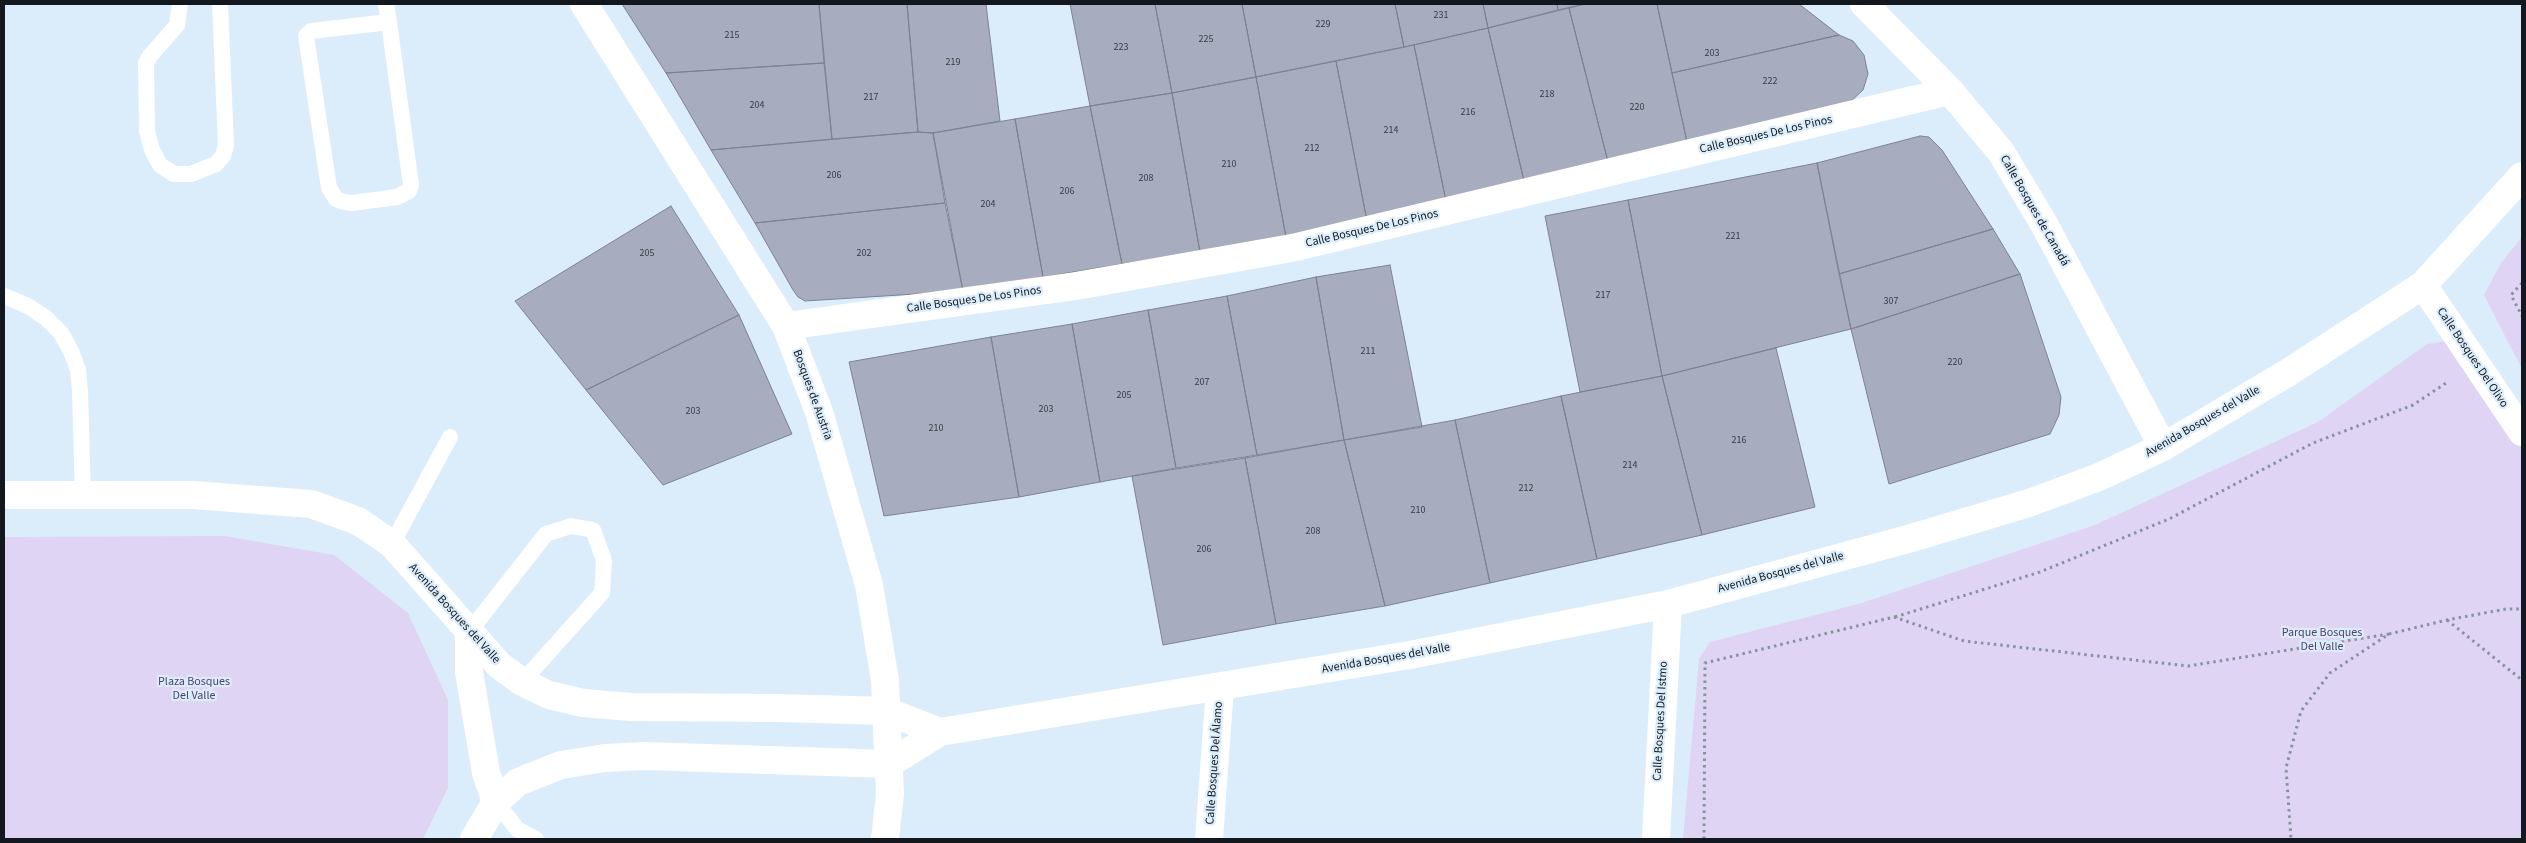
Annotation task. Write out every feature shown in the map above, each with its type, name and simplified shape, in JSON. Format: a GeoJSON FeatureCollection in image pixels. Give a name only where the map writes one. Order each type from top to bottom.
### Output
{"type":"FeatureCollection","features":[{"type":"Feature","properties":{"kind":"street","name":"Bosques de Austria"},"geometry":{"type":"LineString","coordinates":[[584,4],[786,326],[819,412],[869,586],[885,680],[890,764],[890,794],[885,839]]}},
{"type":"Feature","properties":{"kind":"street","name":"Calle Bosques de Canadá"},"geometry":{"type":"LineString","coordinates":[[1864,4],[1950,91],[2001,152],[2044,224],[2163,447]]}},
{"type":"Feature","properties":{"kind":"street","name":"Calle Bosques De Los Pinos"},"geometry":{"type":"LineString","coordinates":[[786,326],[1076,286],[1292,248],[1950,91]]}},
{"type":"Feature","properties":{"kind":"street","name":"Avenida Bosques del Valle"},"geometry":{"type":"LineString","coordinates":[[890,764],[940,732],[1410,655],[1668,604],[1908,539],[2029,502],[2100,477],[2163,447],[2289,372],[2423,285],[2522,176]]}},
{"type":"Feature","properties":{"kind":"street","name":"Calle Bosques Del Olivo"},"geometry":{"type":"LineString","coordinates":[[2423,285],[2522,432]]}},
{"type":"Feature","properties":{"kind":"street","name":"Avenida Bosques del Valle"},"geometry":{"type":"LineString","coordinates":[[4,494],[83,496],[193,495],[311,504],[358,521],[392,544],[499,665],[522,682],[548,695],[583,703],[631,708],[778,708],[886,711],[940,732]]}},
{"type":"Feature","properties":{"kind":"street","name":"Calle Bosques Del Istmo"},"geometry":{"type":"LineString","coordinates":[[1656,839],[1668,604]]}},
{"type":"Feature","properties":{"kind":"street"},"geometry":{"type":"LineString","coordinates":[[469,632],[468,672],[486,773],[496,802]]}},
{"type":"Feature","properties":{"kind":"street","name":"Calle Bosques Del Álamo"},"geometry":{"type":"LineString","coordinates":[[1209,839],[1220,687]]}},
{"type":"Feature","properties":{"kind":"street"},"geometry":{"type":"LineString","coordinates":[[474,839],[496,802],[518,782],[561,765],[605,758],[645,756],[890,764]]}},
{"type":"Feature","properties":{"kind":"lane"},"geometry":{"type":"LineString","coordinates":[[180,4],[177,25],[146,63],[147,131],[152,150],[160,166],[174,174],[191,174],[216,164],[224,156],[226,145],[220,4]]}},
{"type":"Feature","properties":{"kind":"lane"},"geometry":{"type":"LineString","coordinates":[[386,4],[389,22],[411,185],[409,191],[397,197],[352,203],[336,200],[329,188],[306,36],[311,31],[389,22]]}},
{"type":"Feature","properties":{"kind":"lane"},"geometry":{"type":"LineString","coordinates":[[4,296],[28,306],[46,318],[60,333],[71,351],[78,370],[80,391],[83,496]]}},
{"type":"Feature","properties":{"kind":"lane"},"geometry":{"type":"LineString","coordinates":[[392,544],[450,437]]}},
{"type":"Feature","properties":{"kind":"lane"},"geometry":{"type":"LineString","coordinates":[[469,632],[546,534],[570,526],[593,530],[604,560],[602,593],[522,682]]}},
{"type":"Feature","properties":{"kind":"lane"},"geometry":{"type":"LineString","coordinates":[[496,802],[517,829],[536,839]]}},
{"type":"Feature","properties":{"kind":"path"},"geometry":{"type":"LineString","coordinates":[[2522,283],[2511,295],[2522,316]]}},
{"type":"Feature","properties":{"kind":"path"},"geometry":{"type":"LineString","coordinates":[[1704,839],[1704,664],[1894,617],[2040,572],[2169,520],[2312,443],[2413,405],[2446,383]]}},
{"type":"Feature","properties":{"kind":"path"},"geometry":{"type":"LineString","coordinates":[[1894,617],[1964,641],[2188,666],[2389,634],[2447,620],[2506,609],[2522,609]]}},
{"type":"Feature","properties":{"kind":"path"},"geometry":{"type":"LineString","coordinates":[[2447,620],[2522,680]]}},
{"type":"Feature","properties":{"kind":"path"},"geometry":{"type":"LineString","coordinates":[[2291,839],[2286,768],[2301,711],[2330,673],[2389,634]]}},
{"type":"Feature","properties":{"kind":"green space"},"geometry":{"type":"Polygon","coordinates":[[[2522,237],[2522,369],[2484,295],[2501,263],[2522,237]]]}},
{"type":"Feature","properties":{"kind":"green space","name":"Parque Bosques Del Valle"},"geometry":{"type":"Polygon","coordinates":[[[2448,341],[2458,346],[2522,446],[2522,839],[1683,839],[1699,659],[1710,642],[1862,603],[2095,525],[2318,422],[2427,344],[2448,341]]]}},
{"type":"Feature","properties":{"kind":"green space","name":"Plaza Bosques Del Valle"},"geometry":{"type":"Polygon","coordinates":[[[224,536],[334,555],[408,613],[448,700],[448,788],[423,839],[4,839],[4,537],[224,536]]]}},
{"type":"Feature","properties":{"kind":"building"},"geometry":{"type":"Polygon","coordinates":[[[622,4],[819,4],[824,63],[666,73],[622,4]]]}},
{"type":"Feature","properties":{"kind":"building"},"geometry":{"type":"Polygon","coordinates":[[[819,4],[907,4],[918,132],[832,139],[819,4]]]}},
{"type":"Feature","properties":{"kind":"building"},"geometry":{"type":"Polygon","coordinates":[[[907,4],[986,4],[1000,121],[933,133],[918,132],[907,4]]]}},
{"type":"Feature","properties":{"kind":"building"},"geometry":{"type":"Polygon","coordinates":[[[1070,4],[1155,4],[1172,93],[1090,106],[1070,4]]]}},
{"type":"Feature","properties":{"kind":"building"},"geometry":{"type":"Polygon","coordinates":[[[1155,4],[1242,4],[1256,77],[1172,93],[1155,4]]]}},
{"type":"Feature","properties":{"kind":"building"},"geometry":{"type":"Polygon","coordinates":[[[1242,4],[1395,4],[1404,47],[1256,77],[1242,4]]]}},
{"type":"Feature","properties":{"kind":"building"},"geometry":{"type":"Polygon","coordinates":[[[1395,4],[1483,4],[1488,28],[1404,47],[1395,4]]]}},
{"type":"Feature","properties":{"kind":"building"},"geometry":{"type":"Polygon","coordinates":[[[1483,4],[1557,4],[1558,10],[1488,28],[1483,4]]]}},
{"type":"Feature","properties":{"kind":"building"},"geometry":{"type":"Polygon","coordinates":[[[1557,4],[1585,4],[1558,10],[1557,4]]]}},
{"type":"Feature","properties":{"kind":"building"},"geometry":{"type":"Polygon","coordinates":[[[1585,4],[1657,4],[1687,142],[1608,162],[1569,8],[1585,4]]]}},
{"type":"Feature","properties":{"kind":"building"},"geometry":{"type":"Polygon","coordinates":[[[1657,4],[1799,4],[1839,35],[1672,73],[1657,4]]]}},
{"type":"Feature","properties":{"kind":"building"},"geometry":{"type":"Polygon","coordinates":[[[1569,8],[1608,162],[1524,181],[1488,28],[1569,8]]]}},
{"type":"Feature","properties":{"kind":"building"},"geometry":{"type":"Polygon","coordinates":[[[1488,28],[1524,181],[1446,201],[1414,45],[1488,28]]]}},
{"type":"Feature","properties":{"kind":"building"},"geometry":{"type":"Polygon","coordinates":[[[1839,35],[1853,41],[1864,55],[1868,74],[1863,90],[1850,102],[1687,142],[1672,73],[1839,35]]]}},
{"type":"Feature","properties":{"kind":"building"},"geometry":{"type":"Polygon","coordinates":[[[1414,45],[1446,201],[1367,221],[1336,61],[1414,45]]]}},
{"type":"Feature","properties":{"kind":"building"},"geometry":{"type":"Polygon","coordinates":[[[1336,61],[1367,221],[1286,237],[1256,77],[1336,61]]]}},
{"type":"Feature","properties":{"kind":"building"},"geometry":{"type":"Polygon","coordinates":[[[824,63],[832,139],[711,150],[666,73],[824,63]]]}},
{"type":"Feature","properties":{"kind":"building"},"geometry":{"type":"Polygon","coordinates":[[[1256,77],[1286,237],[1200,252],[1172,93],[1256,77]]]}},
{"type":"Feature","properties":{"kind":"building"},"geometry":{"type":"Polygon","coordinates":[[[1172,93],[1200,252],[1122,264],[1090,106],[1172,93]]]}},
{"type":"Feature","properties":{"kind":"building"},"geometry":{"type":"Polygon","coordinates":[[[1090,106],[1122,264],[1043,277],[1015,119],[1090,106]]]}},
{"type":"Feature","properties":{"kind":"building"},"geometry":{"type":"Polygon","coordinates":[[[1015,119],[1043,277],[963,291],[933,133],[1015,119]]]}},
{"type":"Feature","properties":{"kind":"building"},"geometry":{"type":"Polygon","coordinates":[[[918,132],[933,133],[945,203],[755,223],[711,150],[918,132]]]}},
{"type":"Feature","properties":{"kind":"building"},"geometry":{"type":"Polygon","coordinates":[[[1920,136],[1929,137],[1942,150],[1993,229],[1839,274],[1817,163],[1920,136]]]}},
{"type":"Feature","properties":{"kind":"building"},"geometry":{"type":"Polygon","coordinates":[[[1817,163],[1851,329],[1662,376],[1628,200],[1817,163]]]}},
{"type":"Feature","properties":{"kind":"building"},"geometry":{"type":"Polygon","coordinates":[[[1628,200],[1662,376],[1580,392],[1545,216],[1628,200]]]}},
{"type":"Feature","properties":{"kind":"building"},"geometry":{"type":"Polygon","coordinates":[[[945,203],[963,291],[805,301],[798,297],[793,290],[755,223],[945,203]]]}},
{"type":"Feature","properties":{"kind":"building"},"geometry":{"type":"Polygon","coordinates":[[[671,206],[739,315],[586,390],[515,301],[671,206]]]}},
{"type":"Feature","properties":{"kind":"building"},"geometry":{"type":"Polygon","coordinates":[[[1993,229],[2020,274],[1851,329],[1839,274],[1993,229]]]}},
{"type":"Feature","properties":{"kind":"building"},"geometry":{"type":"Polygon","coordinates":[[[1390,265],[1422,427],[1344,440],[1316,277],[1390,265]]]}},
{"type":"Feature","properties":{"kind":"building"},"geometry":{"type":"Polygon","coordinates":[[[2020,274],[2061,397],[2059,415],[2050,434],[1889,484],[1851,329],[2020,274]]]}},
{"type":"Feature","properties":{"kind":"building"},"geometry":{"type":"Polygon","coordinates":[[[1316,277],[1344,440],[1257,455],[1227,296],[1316,277]]]}},
{"type":"Feature","properties":{"kind":"building"},"geometry":{"type":"Polygon","coordinates":[[[1227,296],[1257,455],[1176,468],[1148,310],[1227,296]]]}},
{"type":"Feature","properties":{"kind":"building"},"geometry":{"type":"Polygon","coordinates":[[[1148,310],[1176,468],[1100,482],[1072,324],[1148,310]]]}},
{"type":"Feature","properties":{"kind":"building"},"geometry":{"type":"Polygon","coordinates":[[[739,315],[792,434],[663,485],[586,390],[739,315]]]}},
{"type":"Feature","properties":{"kind":"building"},"geometry":{"type":"Polygon","coordinates":[[[1072,324],[1100,482],[1019,497],[991,337],[1072,324]]]}},
{"type":"Feature","properties":{"kind":"building"},"geometry":{"type":"Polygon","coordinates":[[[991,337],[1019,497],[884,516],[849,362],[991,337]]]}},
{"type":"Feature","properties":{"kind":"building"},"geometry":{"type":"Polygon","coordinates":[[[1776,348],[1815,507],[1702,535],[1662,376],[1776,348]]]}},
{"type":"Feature","properties":{"kind":"building"},"geometry":{"type":"Polygon","coordinates":[[[1662,376],[1702,535],[1597,559],[1561,396],[1662,376]]]}},
{"type":"Feature","properties":{"kind":"building"},"geometry":{"type":"Polygon","coordinates":[[[1561,396],[1597,559],[1490,583],[1455,420],[1561,396]]]}},
{"type":"Feature","properties":{"kind":"building"},"geometry":{"type":"Polygon","coordinates":[[[1455,420],[1490,583],[1385,606],[1344,440],[1455,420]]]}},
{"type":"Feature","properties":{"kind":"building"},"geometry":{"type":"Polygon","coordinates":[[[1344,440],[1385,606],[1276,624],[1245,458],[1344,440]]]}},
{"type":"Feature","properties":{"kind":"building"},"geometry":{"type":"Polygon","coordinates":[[[1245,458],[1276,624],[1163,645],[1132,476],[1245,458]]]}}]}
